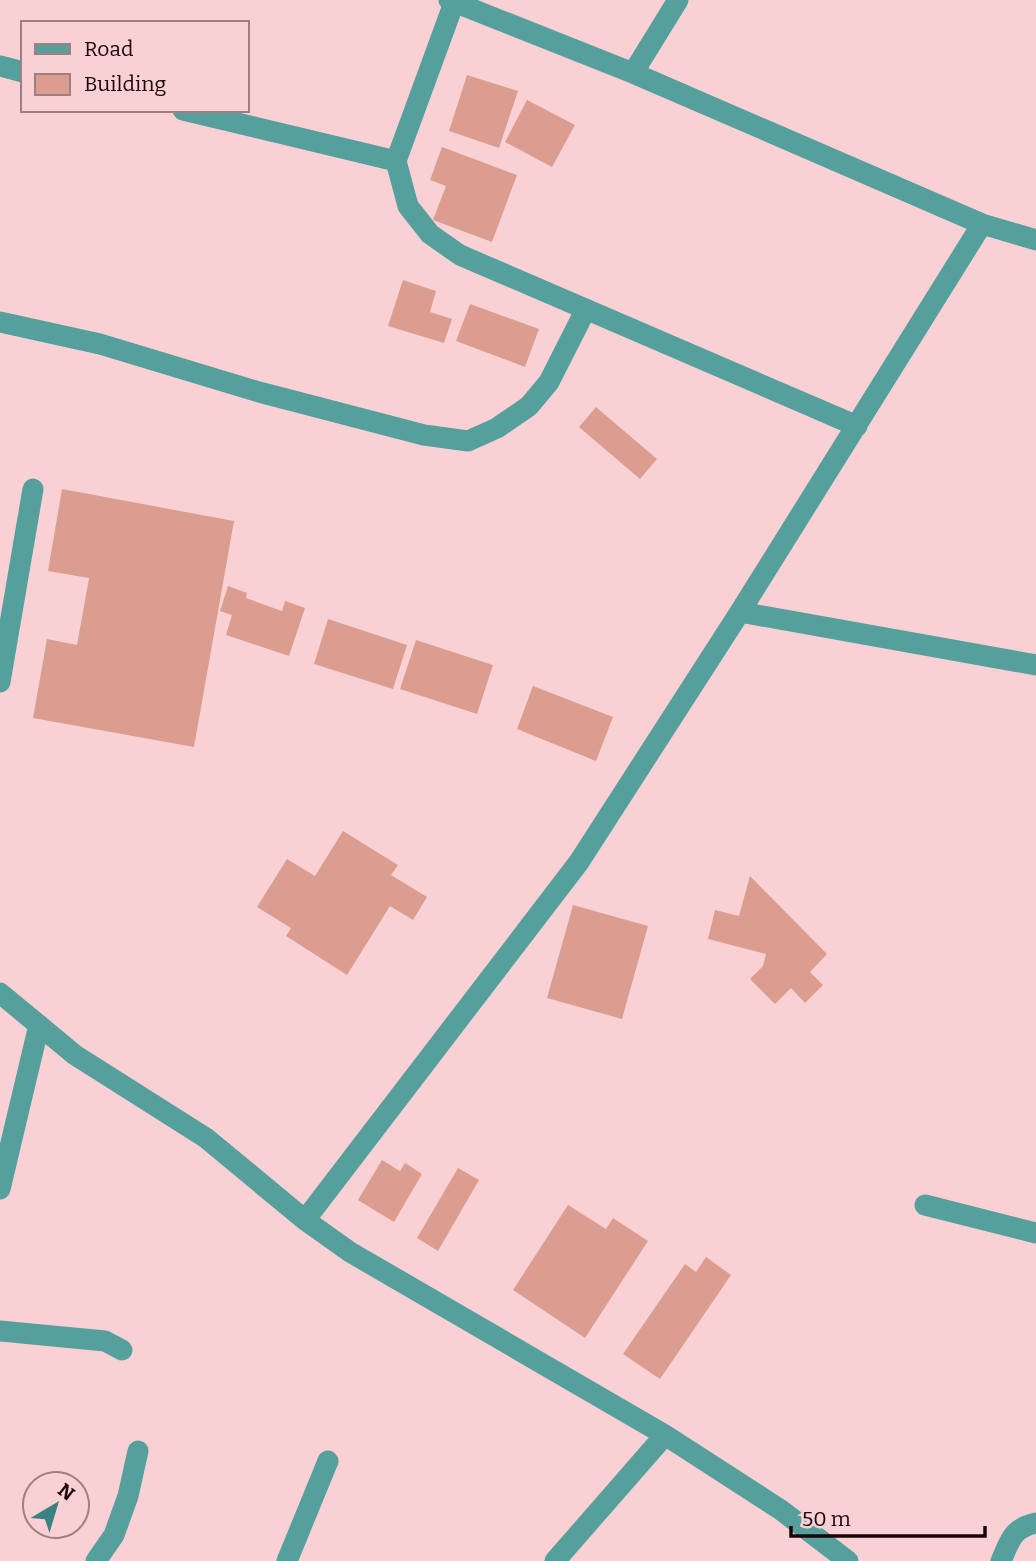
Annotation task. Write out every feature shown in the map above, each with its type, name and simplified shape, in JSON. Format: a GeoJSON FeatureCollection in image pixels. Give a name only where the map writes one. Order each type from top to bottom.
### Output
{"type":"FeatureCollection","features":[{"type":"Feature","properties":{"kind":"street"},"geometry":{"type":"LineString","coordinates":[[632,73],[678,0]]}},
{"type":"Feature","properties":{"kind":"street"},"geometry":{"type":"LineString","coordinates":[[856,426],[460,255],[430,234],[408,205],[396,161],[453,1],[632,73],[982,224],[1036,240]]}},
{"type":"Feature","properties":{"kind":"street"},"geometry":{"type":"LineString","coordinates":[[0,66],[21,71]]}},
{"type":"Feature","properties":{"kind":"street"},"geometry":{"type":"LineString","coordinates":[[191,112],[396,161]]}},
{"type":"Feature","properties":{"kind":"street"},"geometry":{"type":"LineString","coordinates":[[304,1220],[579,862],[740,612],[982,224]]}},
{"type":"Feature","properties":{"kind":"street"},"geometry":{"type":"LineString","coordinates":[[0,322],[100,344],[258,392],[424,435],[468,441],[497,428],[529,406],[549,382],[586,309]]}},
{"type":"Feature","properties":{"kind":"street"},"geometry":{"type":"LineString","coordinates":[[0,682],[33,489]]}},
{"type":"Feature","properties":{"kind":"street"},"geometry":{"type":"LineString","coordinates":[[740,612],[1036,665]]}},
{"type":"Feature","properties":{"kind":"street"},"geometry":{"type":"LineString","coordinates":[[0,993],[75,1055],[206,1138],[304,1220],[350,1252],[665,1435],[780,1510],[848,1561]]}},
{"type":"Feature","properties":{"kind":"street"},"geometry":{"type":"LineString","coordinates":[[0,1189],[39,1026]]}},
{"type":"Feature","properties":{"kind":"street"},"geometry":{"type":"LineString","coordinates":[[925,1205],[1036,1233]]}},
{"type":"Feature","properties":{"kind":"street"},"geometry":{"type":"LineString","coordinates":[[0,1331],[105,1341],[122,1350]]}},
{"type":"Feature","properties":{"kind":"street"},"geometry":{"type":"LineString","coordinates":[[555,1561],[665,1435]]}},
{"type":"Feature","properties":{"kind":"street"},"geometry":{"type":"LineString","coordinates":[[96,1561],[114,1535],[128,1496],[138,1451]]}},
{"type":"Feature","properties":{"kind":"street"},"geometry":{"type":"LineString","coordinates":[[287,1561],[328,1461]]}},
{"type":"Feature","properties":{"kind":"street"},"geometry":{"type":"LineString","coordinates":[[1001,1561],[1018,1529],[1036,1523]]}},
{"type":"Feature","properties":{"kind":"building"},"geometry":{"type":"Polygon","coordinates":[[[467,75],[518,91],[499,148],[449,131],[467,75]]]}},
{"type":"Feature","properties":{"kind":"building"},"geometry":{"type":"Polygon","coordinates":[[[527,100],[575,125],[552,167],[505,142],[527,100]]]}},
{"type":"Feature","properties":{"kind":"building"},"geometry":{"type":"Polygon","coordinates":[[[442,147],[517,175],[492,242],[433,220],[446,186],[430,180],[442,147]]]}},
{"type":"Feature","properties":{"kind":"building"},"geometry":{"type":"Polygon","coordinates":[[[403,280],[436,291],[430,312],[452,319],[444,343],[388,326],[403,280]]]}},
{"type":"Feature","properties":{"kind":"building"},"geometry":{"type":"Polygon","coordinates":[[[470,304],[539,329],[525,367],[456,341],[470,304]]]}},
{"type":"Feature","properties":{"kind":"building"},"geometry":{"type":"Polygon","coordinates":[[[596,407],[657,459],[640,479],[579,427],[596,407]]]}},
{"type":"Feature","properties":{"kind":"building"},"geometry":{"type":"Polygon","coordinates":[[[62,489],[234,521],[194,747],[33,718],[47,639],[77,645],[89,578],[48,571],[62,489]]]}},
{"type":"Feature","properties":{"kind":"building"},"geometry":{"type":"Polygon","coordinates":[[[228,586],[247,593],[246,598],[282,611],[285,601],[305,608],[289,656],[226,635],[232,615],[220,611],[228,586]]]}},
{"type":"Feature","properties":{"kind":"building"},"geometry":{"type":"Polygon","coordinates":[[[328,619],[407,645],[393,689],[314,664],[328,619]]]}},
{"type":"Feature","properties":{"kind":"building"},"geometry":{"type":"Polygon","coordinates":[[[416,640],[493,665],[477,714],[400,689],[416,640]]]}},
{"type":"Feature","properties":{"kind":"building"},"geometry":{"type":"Polygon","coordinates":[[[533,686],[613,717],[596,761],[517,729],[533,686]]]}},
{"type":"Feature","properties":{"kind":"building"},"geometry":{"type":"Polygon","coordinates":[[[343,831],[398,865],[391,875],[427,897],[413,920],[390,906],[347,975],[286,936],[291,928],[257,907],[287,859],[315,876],[343,831]]]}},
{"type":"Feature","properties":{"kind":"building"},"geometry":{"type":"Polygon","coordinates":[[[750,876],[827,954],[810,972],[823,985],[805,1003],[791,988],[775,1004],[750,979],[763,966],[766,954],[708,939],[715,910],[739,916],[750,876]]]}},
{"type":"Feature","properties":{"kind":"building"},"geometry":{"type":"Polygon","coordinates":[[[573,905],[648,926],[622,1019],[547,998],[573,905]]]}},
{"type":"Feature","properties":{"kind":"building"},"geometry":{"type":"Polygon","coordinates":[[[382,1160],[400,1171],[405,1163],[422,1174],[394,1222],[358,1200],[382,1160]]]}},
{"type":"Feature","properties":{"kind":"building"},"geometry":{"type":"Polygon","coordinates":[[[458,1168],[479,1180],[438,1251],[417,1238],[458,1168]]]}},
{"type":"Feature","properties":{"kind":"building"},"geometry":{"type":"Polygon","coordinates":[[[568,1205],[606,1229],[613,1218],[648,1241],[585,1338],[513,1290],[568,1205]]]}},
{"type":"Feature","properties":{"kind":"building"},"geometry":{"type":"Polygon","coordinates":[[[706,1257],[731,1275],[660,1379],[623,1354],[685,1264],[696,1272],[706,1257]]]}}]}
